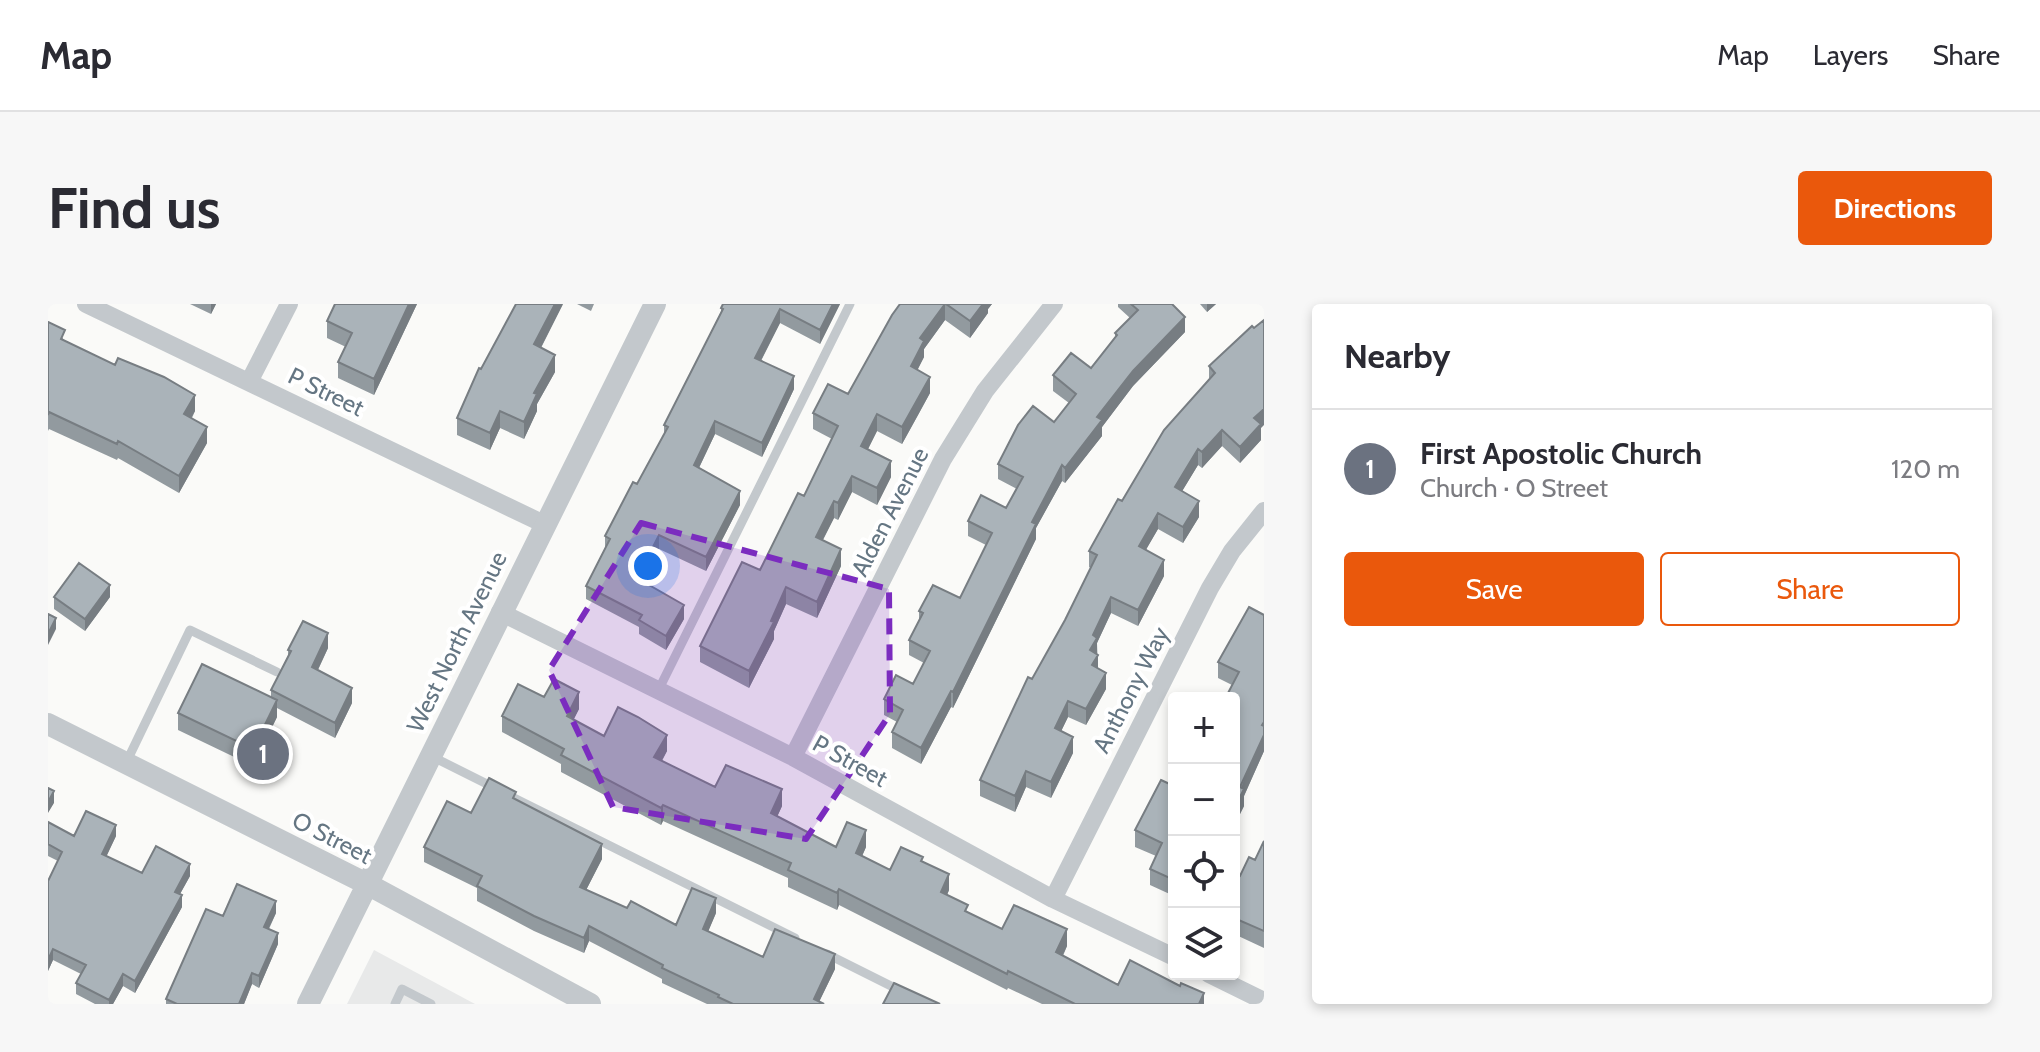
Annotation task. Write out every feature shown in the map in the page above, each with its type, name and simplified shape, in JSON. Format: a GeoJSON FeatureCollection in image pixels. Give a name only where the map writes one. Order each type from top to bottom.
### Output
{"type":"FeatureCollection","features":[{"type":"Feature","properties":{"kind":"street","name":"P Street"},"geometry":{"type":"LineString","coordinates":[[86,304],[544,524]]}},
{"type":"Feature","properties":{"kind":"street"},"geometry":{"type":"LineString","coordinates":[[249,382],[289,304]]}},
{"type":"Feature","properties":{"kind":"street","name":"West North Avenue"},"geometry":{"type":"LineString","coordinates":[[308,1004],[655,304]]}},
{"type":"Feature","properties":{"kind":"street","name":"Alden Avenue"},"geometry":{"type":"LineString","coordinates":[[793,757],[943,459],[985,391],[1054,304]]}},
{"type":"Feature","properties":{"kind":"street","name":"Anthony Way"},"geometry":{"type":"LineString","coordinates":[[1053,899],[1210,588],[1232,551],[1264,511]]}},
{"type":"Feature","properties":{"kind":"street","name":"P Street"},"geometry":{"type":"LineString","coordinates":[[500,612],[793,757],[1053,899],[1168,954]]}},
{"type":"Feature","properties":{"kind":"street","name":"O Street"},"geometry":{"type":"LineString","coordinates":[[48,724],[369,885],[590,1004]]}},
{"type":"Feature","properties":{"kind":"street"},"geometry":{"type":"LineString","coordinates":[[1221,980],[1264,1001]]}},
{"type":"Feature","properties":{"kind":"lane"},"geometry":{"type":"LineString","coordinates":[[658,691],[850,304]]}},
{"type":"Feature","properties":{"kind":"lane"},"geometry":{"type":"LineString","coordinates":[[126,763],[190,630],[277,672]]}},
{"type":"Feature","properties":{"kind":"lane"},"geometry":{"type":"LineString","coordinates":[[431,756],[800,940]]}},
{"type":"Feature","properties":{"kind":"lane"},"geometry":{"type":"LineString","coordinates":[[814,947],[913,997]]}},
{"type":"Feature","properties":{"kind":"lane"},"geometry":{"type":"LineString","coordinates":[[395,1004],[402,989],[431,1004]]}},
{"type":"Feature","properties":{"kind":"highlighted area"},"geometry":{"type":"Polygon","coordinates":[[[641,523],[889,589],[890,714],[806,839],[613,807],[549,670],[641,523]]]}},
{"type":"Feature","properties":{"kind":"shaded area"},"geometry":{"type":"Polygon","coordinates":[[[374,950],[475,1004],[347,1004],[374,950]]]}},
{"type":"Feature","properties":{"kind":"building"},"geometry":{"type":"Polygon","coordinates":[[[335,304],[409,304],[374,379],[338,362],[352,333],[327,321],[335,304]]]}},
{"type":"Feature","properties":{"kind":"building"},"geometry":{"type":"Polygon","coordinates":[[[516,304],[555,304],[534,344],[555,355],[534,393],[537,394],[524,422],[500,411],[490,433],[457,418],[479,368],[516,304]]]}},
{"type":"Feature","properties":{"kind":"building"},"geometry":{"type":"Polygon","coordinates":[[[723,304],[833,304],[820,330],[780,309],[755,358],[794,376],[762,443],[715,421],[694,465],[740,491],[706,557],[659,535],[637,578],[684,605],[666,636],[639,620],[642,615],[586,586],[610,539],[605,536],[633,482],[637,484],[668,427],[664,425],[723,304]]]}},
{"type":"Feature","properties":{"kind":"building"},"geometry":{"type":"Polygon","coordinates":[[[900,304],[945,304],[920,338],[924,341],[911,366],[930,377],[902,427],[877,414],[861,446],[891,461],[877,488],[852,476],[838,503],[834,501],[816,537],[841,549],[817,602],[786,587],[771,621],[774,622],[749,671],[700,646],[742,562],[760,570],[798,493],[804,496],[838,426],[813,413],[828,384],[848,394],[900,304]]]}},
{"type":"Feature","properties":{"kind":"building"},"geometry":{"type":"Polygon","coordinates":[[[946,304],[983,304],[970,321],[946,304]]]}},
{"type":"Feature","properties":{"kind":"building"},"geometry":{"type":"Polygon","coordinates":[[[1131,304],[1172,304],[1185,317],[1133,371],[1097,417],[1102,420],[1065,468],[1062,465],[953,692],[921,748],[892,732],[903,710],[884,699],[896,675],[913,684],[930,651],[909,640],[923,613],[919,611],[933,585],[960,598],[992,533],[968,521],[981,495],[1006,508],[1023,477],[998,464],[1018,425],[1033,406],[1054,422],[1076,394],[1053,375],[1071,353],[1091,368],[1117,335],[1115,333],[1138,310],[1131,304]]]}},
{"type":"Feature","properties":{"kind":"building"},"geometry":{"type":"Polygon","coordinates":[[[1264,320],[1264,409],[1254,418],[1261,424],[1240,447],[1222,430],[1202,452],[1198,449],[1175,487],[1199,501],[1183,527],[1158,513],[1139,546],[1164,560],[1138,610],[1111,597],[1093,635],[1097,638],[1090,650],[1098,655],[1092,665],[1106,673],[1086,709],[1068,701],[1055,728],[1073,737],[1051,782],[1026,771],[1015,796],[980,780],[1028,677],[1032,679],[1097,555],[1089,551],[1118,499],[1122,501],[1164,430],[1215,373],[1209,366],[1252,326],[1254,328],[1264,320]]]}},
{"type":"Feature","properties":{"kind":"building"},"geometry":{"type":"Polygon","coordinates":[[[48,322],[65,330],[61,339],[115,365],[118,358],[164,377],[195,395],[184,414],[207,427],[179,476],[118,441],[117,444],[49,412],[48,415],[48,322]]]}},
{"type":"Feature","properties":{"kind":"building"},"geometry":{"type":"Polygon","coordinates":[[[79,563],[110,585],[85,619],[54,597],[79,563]]]}},
{"type":"Feature","properties":{"kind":"building"},"geometry":{"type":"Polygon","coordinates":[[[1249,607],[1264,615],[1264,735],[1240,787],[1240,692],[1229,692],[1239,672],[1218,662],[1249,607]]]}},
{"type":"Feature","properties":{"kind":"building"},"geometry":{"type":"Polygon","coordinates":[[[48,614],[56,618],[48,634],[48,614]]]}},
{"type":"Feature","properties":{"kind":"building"},"geometry":{"type":"Polygon","coordinates":[[[303,621],[328,633],[312,667],[352,688],[335,723],[271,690],[303,621]]]}},
{"type":"Feature","properties":{"kind":"building"},"geometry":{"type":"Polygon","coordinates":[[[202,664],[277,700],[253,749],[178,713],[202,664]]]}},
{"type":"Feature","properties":{"kind":"building"},"geometry":{"type":"Polygon","coordinates":[[[554,679],[579,692],[567,716],[604,736],[618,707],[667,735],[654,757],[715,787],[726,765],[782,789],[771,813],[836,847],[847,822],[866,830],[856,853],[890,870],[901,847],[923,857],[921,861],[949,874],[941,892],[968,905],[965,911],[1002,929],[1014,905],[1067,929],[1056,952],[1118,985],[1130,960],[1180,986],[1181,983],[1204,993],[1199,1004],[1075,1004],[1008,971],[1007,974],[839,889],[837,893],[788,870],[791,863],[663,805],[661,808],[561,755],[564,749],[502,716],[518,684],[544,697],[554,679]]]}},
{"type":"Feature","properties":{"kind":"building"},"geometry":{"type":"Polygon","coordinates":[[[489,778],[516,792],[513,798],[602,844],[580,887],[627,908],[631,901],[676,925],[692,888],[716,898],[703,929],[763,957],[775,929],[835,954],[814,999],[824,1004],[733,1004],[589,926],[584,938],[477,886],[482,876],[424,847],[447,801],[471,813],[489,778]]]}},
{"type":"Feature","properties":{"kind":"building"},"geometry":{"type":"Polygon","coordinates":[[[1161,780],[1168,783],[1168,877],[1150,869],[1162,843],[1135,830],[1161,780]]]}},
{"type":"Feature","properties":{"kind":"building"},"geometry":{"type":"Polygon","coordinates":[[[48,788],[54,791],[48,802],[48,788]]]}},
{"type":"Feature","properties":{"kind":"building"},"geometry":{"type":"Polygon","coordinates":[[[86,811],[116,825],[102,854],[142,873],[156,846],[190,864],[175,892],[182,895],[135,981],[123,974],[109,1000],[76,983],[86,965],[53,949],[48,960],[48,881],[62,852],[48,844],[48,822],[74,836],[86,811]]]}},
{"type":"Feature","properties":{"kind":"building"},"geometry":{"type":"Polygon","coordinates":[[[1264,841],[1264,931],[1240,921],[1240,876],[1249,857],[1255,860],[1264,841]]]}},
{"type":"Feature","properties":{"kind":"building"},"geometry":{"type":"Polygon","coordinates":[[[237,884],[276,901],[264,927],[278,933],[259,976],[252,973],[239,1004],[177,1004],[166,999],[206,909],[223,916],[237,884]]]}},
{"type":"Feature","properties":{"kind":"building"},"geometry":{"type":"Polygon","coordinates":[[[894,983],[940,1004],[883,1004],[894,983]]]}},
{"type":"Feature","properties":{"kind":"place","name":"First Apostolic Church"},"geometry":{"type":"Point","coordinates":[263,754]}}]}
